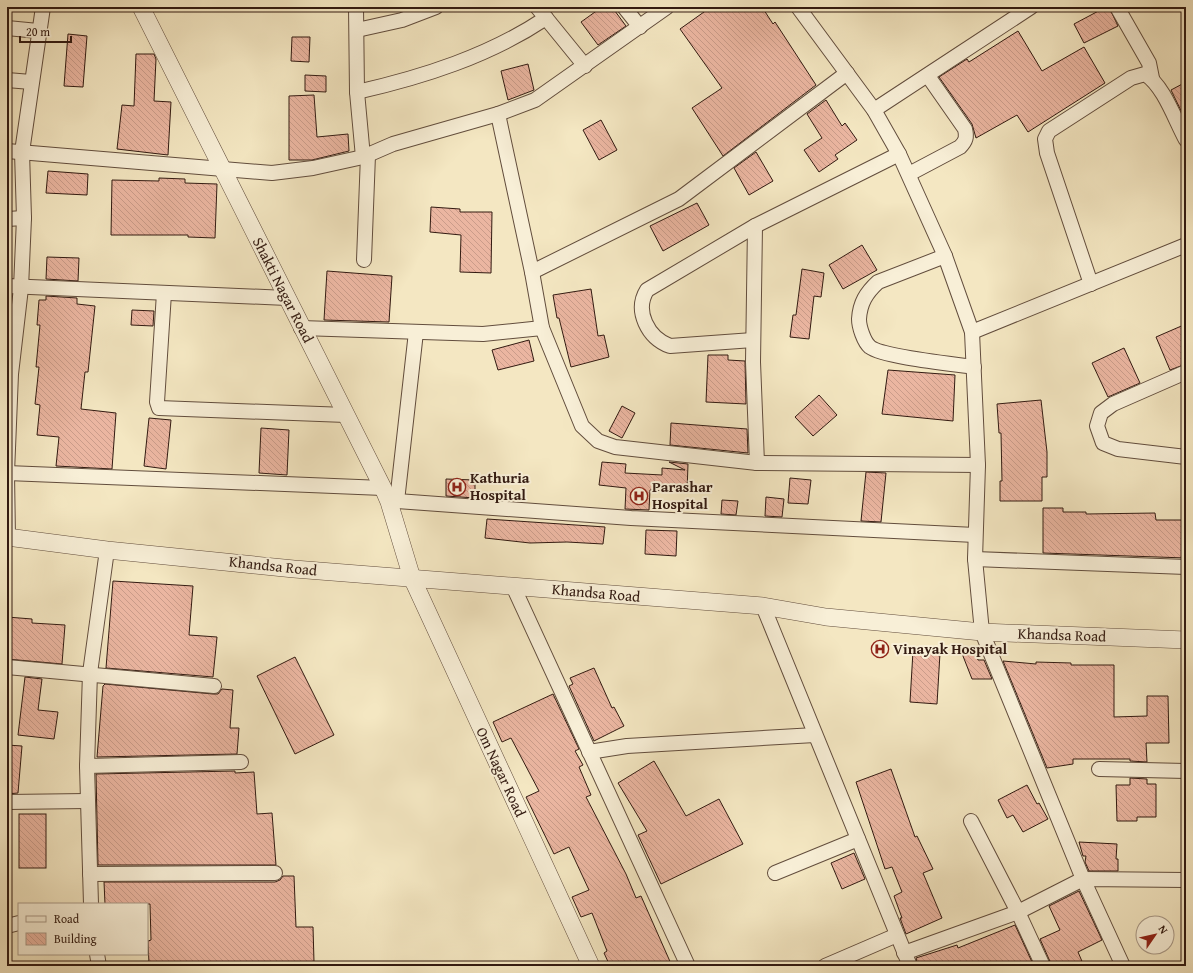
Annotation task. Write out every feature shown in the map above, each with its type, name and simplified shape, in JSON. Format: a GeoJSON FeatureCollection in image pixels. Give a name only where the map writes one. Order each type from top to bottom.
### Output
{"type":"FeatureCollection","features":[{"type":"Feature","properties":{"kind":"street"},"geometry":{"type":"LineString","coordinates":[[7,538],[9,374],[14,287],[24,218],[22,152],[38,31],[43,7]]}},
{"type":"Feature","properties":{"kind":"street","name":"Shakti Nagar Road"},"geometry":{"type":"LineString","coordinates":[[141,7],[286,298],[389,497],[412,578]]}},
{"type":"Feature","properties":{"kind":"street"},"geometry":{"type":"LineString","coordinates":[[356,7],[357,92],[366,156],[364,260]]}},
{"type":"Feature","properties":{"kind":"street"},"geometry":{"type":"LineString","coordinates":[[357,30],[402,20],[436,7]]}},
{"type":"Feature","properties":{"kind":"street"},"geometry":{"type":"LineString","coordinates":[[537,7],[585,66]]}},
{"type":"Feature","properties":{"kind":"street"},"geometry":{"type":"LineString","coordinates":[[624,7],[640,27]]}},
{"type":"Feature","properties":{"kind":"street"},"geometry":{"type":"LineString","coordinates":[[7,151],[222,171],[272,173],[313,168],[366,156],[393,144],[498,114],[535,100],[667,7]]}},
{"type":"Feature","properties":{"kind":"street"},"geometry":{"type":"LineString","coordinates":[[798,7],[874,110],[909,174],[945,256],[972,332],[978,465],[975,559],[982,632],[1083,879],[1123,966]]}},
{"type":"Feature","properties":{"kind":"street"},"geometry":{"type":"LineString","coordinates":[[874,110],[1031,7]]}},
{"type":"Feature","properties":{"kind":"street"},"geometry":{"type":"LineString","coordinates":[[1117,7],[1149,63],[1152,78],[1159,88],[1186,140]]}},
{"type":"Feature","properties":{"kind":"street"},"geometry":{"type":"LineString","coordinates":[[357,92],[427,74],[458,62],[525,32],[546,18]]}},
{"type":"Feature","properties":{"kind":"street"},"geometry":{"type":"LineString","coordinates":[[7,28],[38,31]]}},
{"type":"Feature","properties":{"kind":"street"},"geometry":{"type":"LineString","coordinates":[[532,272],[679,198],[847,72]]}},
{"type":"Feature","properties":{"kind":"street"},"geometry":{"type":"LineString","coordinates":[[1091,284],[1047,153],[1045,139],[1049,131],[1131,78],[1144,74],[1152,78]]}},
{"type":"Feature","properties":{"kind":"street"},"geometry":{"type":"LineString","coordinates":[[909,174],[960,147],[965,142],[967,136],[965,129],[928,76]]}},
{"type":"Feature","properties":{"kind":"street"},"geometry":{"type":"LineString","coordinates":[[7,80],[31,82]]}},
{"type":"Feature","properties":{"kind":"street"},"geometry":{"type":"LineString","coordinates":[[498,114],[532,272],[542,328],[582,426],[598,441],[615,448],[757,463],[978,465]]}},
{"type":"Feature","properties":{"kind":"street"},"geometry":{"type":"LineString","coordinates":[[753,340],[670,346],[660,342],[643,319],[641,306],[643,296],[647,290],[755,226],[898,154]]}},
{"type":"Feature","properties":{"kind":"street"},"geometry":{"type":"LineString","coordinates":[[7,219],[24,218]]}},
{"type":"Feature","properties":{"kind":"street"},"geometry":{"type":"LineString","coordinates":[[755,226],[753,340],[757,463]]}},
{"type":"Feature","properties":{"kind":"street"},"geometry":{"type":"LineString","coordinates":[[972,332],[1186,245]]}},
{"type":"Feature","properties":{"kind":"street"},"geometry":{"type":"LineString","coordinates":[[945,256],[878,282],[863,300],[859,322],[865,342],[879,353],[974,367]]}},
{"type":"Feature","properties":{"kind":"street"},"geometry":{"type":"LineString","coordinates":[[14,287],[286,298]]}},
{"type":"Feature","properties":{"kind":"street"},"geometry":{"type":"LineString","coordinates":[[164,293],[157,402],[159,408],[346,415]]}},
{"type":"Feature","properties":{"kind":"street"},"geometry":{"type":"LineString","coordinates":[[302,328],[483,334],[542,328]]}},
{"type":"Feature","properties":{"kind":"street"},"geometry":{"type":"LineString","coordinates":[[389,497],[416,332]]}},
{"type":"Feature","properties":{"kind":"street"},"geometry":{"type":"LineString","coordinates":[[1186,372],[1113,404],[1101,413],[1097,426],[1103,442],[1118,449],[1186,457]]}},
{"type":"Feature","properties":{"kind":"street"},"geometry":{"type":"LineString","coordinates":[[7,473],[389,497],[630,518],[975,535]]}},
{"type":"Feature","properties":{"kind":"street","name":"Khandsa Road"},"geometry":{"type":"LineString","coordinates":[[7,538],[294,569],[763,606],[826,616],[982,632],[1186,640]]}},
{"type":"Feature","properties":{"kind":"street"},"geometry":{"type":"LineString","coordinates":[[91,903],[87,801],[90,673],[107,550]]}},
{"type":"Feature","properties":{"kind":"street"},"geometry":{"type":"LineString","coordinates":[[975,559],[1186,566]]}},
{"type":"Feature","properties":{"kind":"street","name":"Om Nagar Road"},"geometry":{"type":"LineString","coordinates":[[412,578],[591,966]]}},
{"type":"Feature","properties":{"kind":"street"},"geometry":{"type":"LineString","coordinates":[[513,586],[688,966]]}},
{"type":"Feature","properties":{"kind":"street"},"geometry":{"type":"LineString","coordinates":[[763,606],[910,966]]}},
{"type":"Feature","properties":{"kind":"street"},"geometry":{"type":"LineString","coordinates":[[7,667],[90,673],[214,686]]}},
{"type":"Feature","properties":{"kind":"street"},"geometry":{"type":"LineString","coordinates":[[589,752],[627,746],[815,735]]}},
{"type":"Feature","properties":{"kind":"street"},"geometry":{"type":"LineString","coordinates":[[87,766],[241,762]]}},
{"type":"Feature","properties":{"kind":"street"},"geometry":{"type":"LineString","coordinates":[[1100,769],[1186,771]]}},
{"type":"Feature","properties":{"kind":"street"},"geometry":{"type":"LineString","coordinates":[[7,802],[87,801]]}},
{"type":"Feature","properties":{"kind":"street"},"geometry":{"type":"LineString","coordinates":[[971,821],[1018,912],[1043,966]]}},
{"type":"Feature","properties":{"kind":"street"},"geometry":{"type":"LineString","coordinates":[[775,873],[858,839]]}},
{"type":"Feature","properties":{"kind":"street"},"geometry":{"type":"LineString","coordinates":[[90,874],[275,873]]}},
{"type":"Feature","properties":{"kind":"street"},"geometry":{"type":"LineString","coordinates":[[904,953],[1018,912],[1083,879],[1186,880]]}},
{"type":"Feature","properties":{"kind":"street"},"geometry":{"type":"LineString","coordinates":[[7,926],[18,923]]}},
{"type":"Feature","properties":{"kind":"street"},"geometry":{"type":"LineString","coordinates":[[826,966],[897,935]]}},
{"type":"Feature","properties":{"kind":"street"},"geometry":{"type":"LineString","coordinates":[[97,955],[99,966]]}},
{"type":"Feature","properties":{"kind":"building"},"geometry":{"type":"Polygon","coordinates":[[[602,7],[612,7],[626,26],[598,45],[581,22],[602,7]]]}},
{"type":"Feature","properties":{"kind":"building"},"geometry":{"type":"Polygon","coordinates":[[[711,7],[762,7],[773,24],[775,22],[816,85],[723,156],[692,108],[722,88],[680,29],[711,7]]]}},
{"type":"Feature","properties":{"kind":"building"},"geometry":{"type":"Polygon","coordinates":[[[1106,7],[1109,7],[1118,26],[1084,43],[1074,24],[1106,7]]]}},
{"type":"Feature","properties":{"kind":"building"},"geometry":{"type":"Polygon","coordinates":[[[1018,31],[1042,71],[1084,47],[1105,83],[1028,132],[1017,115],[976,138],[972,124],[939,77],[967,59],[969,62],[1018,31]]]}},
{"type":"Feature","properties":{"kind":"building"},"geometry":{"type":"Polygon","coordinates":[[[68,34],[87,36],[83,87],[64,86],[68,34]]]}},
{"type":"Feature","properties":{"kind":"building"},"geometry":{"type":"Polygon","coordinates":[[[292,37],[310,37],[309,62],[291,61],[292,37]]]}},
{"type":"Feature","properties":{"kind":"building"},"geometry":{"type":"Polygon","coordinates":[[[136,54],[154,54],[156,59],[154,101],[171,102],[168,155],[117,149],[122,105],[134,106],[136,54]]]}},
{"type":"Feature","properties":{"kind":"building"},"geometry":{"type":"Polygon","coordinates":[[[528,64],[534,90],[508,100],[501,71],[528,64]]]}},
{"type":"Feature","properties":{"kind":"building"},"geometry":{"type":"Polygon","coordinates":[[[305,75],[326,76],[326,92],[305,91],[305,75]]]}},
{"type":"Feature","properties":{"kind":"building"},"geometry":{"type":"Polygon","coordinates":[[[1186,82],[1186,121],[1171,90],[1186,82]]]}},
{"type":"Feature","properties":{"kind":"building"},"geometry":{"type":"Polygon","coordinates":[[[314,95],[317,137],[348,134],[349,151],[312,160],[289,160],[289,96],[314,95]]]}},
{"type":"Feature","properties":{"kind":"building"},"geometry":{"type":"Polygon","coordinates":[[[826,100],[842,126],[845,123],[857,140],[835,155],[838,159],[819,172],[804,150],[822,138],[807,114],[826,100]]]}},
{"type":"Feature","properties":{"kind":"building"},"geometry":{"type":"Polygon","coordinates":[[[601,120],[617,150],[599,160],[583,130],[601,120]]]}},
{"type":"Feature","properties":{"kind":"building"},"geometry":{"type":"Polygon","coordinates":[[[756,152],[773,181],[749,195],[734,168],[756,152]]]}},
{"type":"Feature","properties":{"kind":"building"},"geometry":{"type":"Polygon","coordinates":[[[48,171],[88,174],[87,195],[46,193],[48,171]]]}},
{"type":"Feature","properties":{"kind":"building"},"geometry":{"type":"Polygon","coordinates":[[[159,178],[185,179],[185,183],[217,184],[215,238],[188,237],[188,235],[111,235],[112,180],[159,181],[159,178]]]}},
{"type":"Feature","properties":{"kind":"building"},"geometry":{"type":"Polygon","coordinates":[[[697,203],[709,225],[663,251],[650,226],[697,203]]]}},
{"type":"Feature","properties":{"kind":"building"},"geometry":{"type":"Polygon","coordinates":[[[431,207],[460,209],[460,212],[492,212],[491,273],[460,272],[461,235],[430,232],[431,207]]]}},
{"type":"Feature","properties":{"kind":"building"},"geometry":{"type":"Polygon","coordinates":[[[862,245],[877,270],[843,289],[829,265],[862,245]]]}},
{"type":"Feature","properties":{"kind":"building"},"geometry":{"type":"Polygon","coordinates":[[[47,257],[79,258],[78,281],[46,279],[47,257]]]}},
{"type":"Feature","properties":{"kind":"building"},"geometry":{"type":"Polygon","coordinates":[[[802,269],[824,273],[821,297],[814,296],[809,339],[790,337],[793,315],[796,315],[802,269]]]}},
{"type":"Feature","properties":{"kind":"building"},"geometry":{"type":"Polygon","coordinates":[[[327,271],[392,276],[389,322],[324,320],[327,271]]]}},
{"type":"Feature","properties":{"kind":"building"},"geometry":{"type":"Polygon","coordinates":[[[591,289],[598,336],[604,335],[609,357],[571,367],[559,318],[557,318],[553,295],[591,289]]]}},
{"type":"Feature","properties":{"kind":"building"},"geometry":{"type":"Polygon","coordinates":[[[46,296],[77,298],[77,304],[95,306],[88,372],[85,372],[81,409],[116,413],[112,469],[56,466],[59,437],[37,435],[40,405],[35,404],[39,367],[36,367],[40,325],[37,325],[39,300],[46,300],[46,296]]]}},
{"type":"Feature","properties":{"kind":"building"},"geometry":{"type":"Polygon","coordinates":[[[132,310],[154,311],[153,326],[131,325],[132,310]]]}},
{"type":"Feature","properties":{"kind":"building"},"geometry":{"type":"Polygon","coordinates":[[[1186,324],[1186,364],[1170,370],[1156,337],[1186,324]]]}},
{"type":"Feature","properties":{"kind":"building"},"geometry":{"type":"Polygon","coordinates":[[[529,340],[534,361],[498,370],[492,350],[529,340]]]}},
{"type":"Feature","properties":{"kind":"building"},"geometry":{"type":"Polygon","coordinates":[[[1124,348],[1140,383],[1108,397],[1092,363],[1124,348]]]}},
{"type":"Feature","properties":{"kind":"building"},"geometry":{"type":"Polygon","coordinates":[[[708,355],[728,355],[728,360],[745,361],[746,404],[706,402],[708,355]]]}},
{"type":"Feature","properties":{"kind":"building"},"geometry":{"type":"Polygon","coordinates":[[[888,370],[955,375],[953,421],[882,414],[888,370]]]}},
{"type":"Feature","properties":{"kind":"building"},"geometry":{"type":"Polygon","coordinates":[[[819,395],[837,415],[813,436],[795,417],[819,395]]]}},
{"type":"Feature","properties":{"kind":"building"},"geometry":{"type":"Polygon","coordinates":[[[1041,400],[1047,452],[1047,477],[1042,477],[1042,501],[1000,501],[1000,481],[1002,481],[1001,433],[999,433],[997,404],[1041,400]]]}},
{"type":"Feature","properties":{"kind":"building"},"geometry":{"type":"Polygon","coordinates":[[[622,406],[635,413],[622,438],[609,431],[622,406]]]}},
{"type":"Feature","properties":{"kind":"building"},"geometry":{"type":"Polygon","coordinates":[[[149,418],[171,420],[166,469],[144,466],[149,418]]]}},
{"type":"Feature","properties":{"kind":"building"},"geometry":{"type":"Polygon","coordinates":[[[671,423],[747,429],[748,453],[670,445],[671,423]]]}},
{"type":"Feature","properties":{"kind":"building"},"geometry":{"type":"Polygon","coordinates":[[[261,428],[289,430],[287,475],[259,473],[261,428]]]}},
{"type":"Feature","properties":{"kind":"building"},"geometry":{"type":"Polygon","coordinates":[[[602,462],[626,464],[625,473],[662,475],[662,468],[685,470],[669,462],[688,464],[687,492],[650,490],[649,510],[625,509],[626,488],[599,485],[602,462]]]}},
{"type":"Feature","properties":{"kind":"building"},"geometry":{"type":"Polygon","coordinates":[[[866,472],[886,473],[881,522],[861,521],[866,472]]]}},
{"type":"Feature","properties":{"kind":"building"},"geometry":{"type":"Polygon","coordinates":[[[790,478],[811,480],[808,504],[788,503],[790,478]]]}},
{"type":"Feature","properties":{"kind":"building"},"geometry":{"type":"Polygon","coordinates":[[[446,479],[475,480],[475,498],[446,496],[446,479]]]}},
{"type":"Feature","properties":{"kind":"building"},"geometry":{"type":"Polygon","coordinates":[[[766,497],[784,499],[782,517],[765,516],[766,497]]]}},
{"type":"Feature","properties":{"kind":"building"},"geometry":{"type":"Polygon","coordinates":[[[722,500],[738,501],[736,515],[721,514],[722,500]]]}},
{"type":"Feature","properties":{"kind":"building"},"geometry":{"type":"Polygon","coordinates":[[[1043,508],[1063,508],[1063,512],[1086,512],[1086,514],[1155,513],[1156,520],[1186,520],[1186,558],[1043,553],[1043,508]]]}},
{"type":"Feature","properties":{"kind":"building"},"geometry":{"type":"Polygon","coordinates":[[[487,519],[605,527],[603,544],[567,542],[530,543],[485,538],[487,519]]]}},
{"type":"Feature","properties":{"kind":"building"},"geometry":{"type":"Polygon","coordinates":[[[646,530],[677,531],[676,556],[645,554],[646,530]]]}},
{"type":"Feature","properties":{"kind":"building"},"geometry":{"type":"Polygon","coordinates":[[[113,581],[193,586],[189,635],[217,637],[213,677],[106,668],[113,581]]]}},
{"type":"Feature","properties":{"kind":"building"},"geometry":{"type":"Polygon","coordinates":[[[7,617],[32,619],[32,623],[65,625],[62,664],[7,659],[7,617]]]}},
{"type":"Feature","properties":{"kind":"building"},"geometry":{"type":"Polygon","coordinates":[[[913,651],[940,653],[937,704],[910,702],[913,651]]]}},
{"type":"Feature","properties":{"kind":"building"},"geometry":{"type":"Polygon","coordinates":[[[961,651],[975,651],[978,660],[984,660],[992,679],[972,679],[961,651]]]}},
{"type":"Feature","properties":{"kind":"building"},"geometry":{"type":"Polygon","coordinates":[[[295,657],[334,735],[295,754],[257,676],[295,657]]]}},
{"type":"Feature","properties":{"kind":"building"},"geometry":{"type":"Polygon","coordinates":[[[1003,661],[1036,664],[1036,662],[1071,663],[1071,665],[1114,665],[1114,717],[1147,716],[1147,696],[1168,696],[1169,743],[1146,743],[1147,762],[1130,761],[1130,759],[1073,759],[1073,764],[1047,768],[1003,661]]]}},
{"type":"Feature","properties":{"kind":"building"},"geometry":{"type":"Polygon","coordinates":[[[594,668],[612,708],[614,707],[624,726],[594,741],[569,686],[573,684],[570,678],[594,668]]]}},
{"type":"Feature","properties":{"kind":"building"},"geometry":{"type":"Polygon","coordinates":[[[25,677],[42,679],[38,710],[58,712],[54,739],[18,735],[25,677]]]}},
{"type":"Feature","properties":{"kind":"building"},"geometry":{"type":"Polygon","coordinates":[[[105,684],[213,694],[218,694],[222,689],[233,690],[230,728],[239,728],[237,754],[97,757],[103,686],[105,684]]]}},
{"type":"Feature","properties":{"kind":"building"},"geometry":{"type":"Polygon","coordinates":[[[553,694],[579,749],[575,751],[583,765],[579,767],[591,795],[586,797],[626,874],[636,898],[641,896],[672,966],[610,966],[604,953],[607,951],[592,913],[581,917],[572,897],[589,890],[569,847],[554,854],[526,797],[539,791],[511,738],[502,742],[493,722],[553,694]]]}},
{"type":"Feature","properties":{"kind":"building"},"geometry":{"type":"Polygon","coordinates":[[[7,745],[22,746],[18,793],[7,794],[7,745]]]}},
{"type":"Feature","properties":{"kind":"building"},"geometry":{"type":"Polygon","coordinates":[[[654,761],[686,816],[719,799],[743,844],[661,884],[638,835],[647,831],[618,783],[654,761]]]}},
{"type":"Feature","properties":{"kind":"building"},"geometry":{"type":"Polygon","coordinates":[[[891,769],[915,837],[917,836],[933,869],[923,873],[942,918],[906,934],[894,896],[902,892],[892,867],[885,869],[856,782],[891,769]]]}},
{"type":"Feature","properties":{"kind":"building"},"geometry":{"type":"Polygon","coordinates":[[[235,771],[235,773],[254,772],[257,814],[272,813],[276,865],[98,865],[96,774],[235,771]]]}},
{"type":"Feature","properties":{"kind":"building"},"geometry":{"type":"Polygon","coordinates":[[[1130,778],[1147,779],[1147,784],[1156,784],[1156,817],[1137,817],[1137,821],[1117,821],[1116,785],[1130,785],[1130,778]]]}},
{"type":"Feature","properties":{"kind":"building"},"geometry":{"type":"Polygon","coordinates":[[[1027,785],[1037,804],[1039,803],[1048,819],[1023,832],[1013,815],[1007,818],[998,800],[1027,785]]]}},
{"type":"Feature","properties":{"kind":"building"},"geometry":{"type":"Polygon","coordinates":[[[19,814],[46,814],[46,868],[19,868],[19,814]]]}},
{"type":"Feature","properties":{"kind":"building"},"geometry":{"type":"Polygon","coordinates":[[[1079,842],[1117,844],[1116,859],[1118,859],[1118,871],[1089,871],[1085,862],[1086,856],[1083,856],[1079,842]]]}},
{"type":"Feature","properties":{"kind":"building"},"geometry":{"type":"Polygon","coordinates":[[[854,853],[865,879],[842,889],[831,863],[854,853]]]}},
{"type":"Feature","properties":{"kind":"building"},"geometry":{"type":"Polygon","coordinates":[[[283,876],[294,876],[296,927],[313,927],[314,962],[256,966],[190,966],[190,963],[149,964],[148,941],[151,940],[150,904],[105,903],[104,882],[275,882],[280,880],[283,876]]]}},
{"type":"Feature","properties":{"kind":"building"},"geometry":{"type":"Polygon","coordinates":[[[1079,891],[1102,940],[1078,952],[1084,966],[1052,966],[1040,939],[1060,930],[1049,906],[1079,891]]]}},
{"type":"Feature","properties":{"kind":"building"},"geometry":{"type":"Polygon","coordinates":[[[1015,925],[1032,962],[1020,966],[918,966],[916,958],[957,945],[958,948],[1015,925]]]}},
{"type":"Feature","properties":{"kind":"place","name":"Kathuria Hospital"},"geometry":{"type":"Point","coordinates":[457,487]}},
{"type":"Feature","properties":{"kind":"place","name":"Parashar Hospital"},"geometry":{"type":"Point","coordinates":[639,496]}},
{"type":"Feature","properties":{"kind":"place","name":"Vinayak Hospital"},"geometry":{"type":"Point","coordinates":[880,649]}}]}
